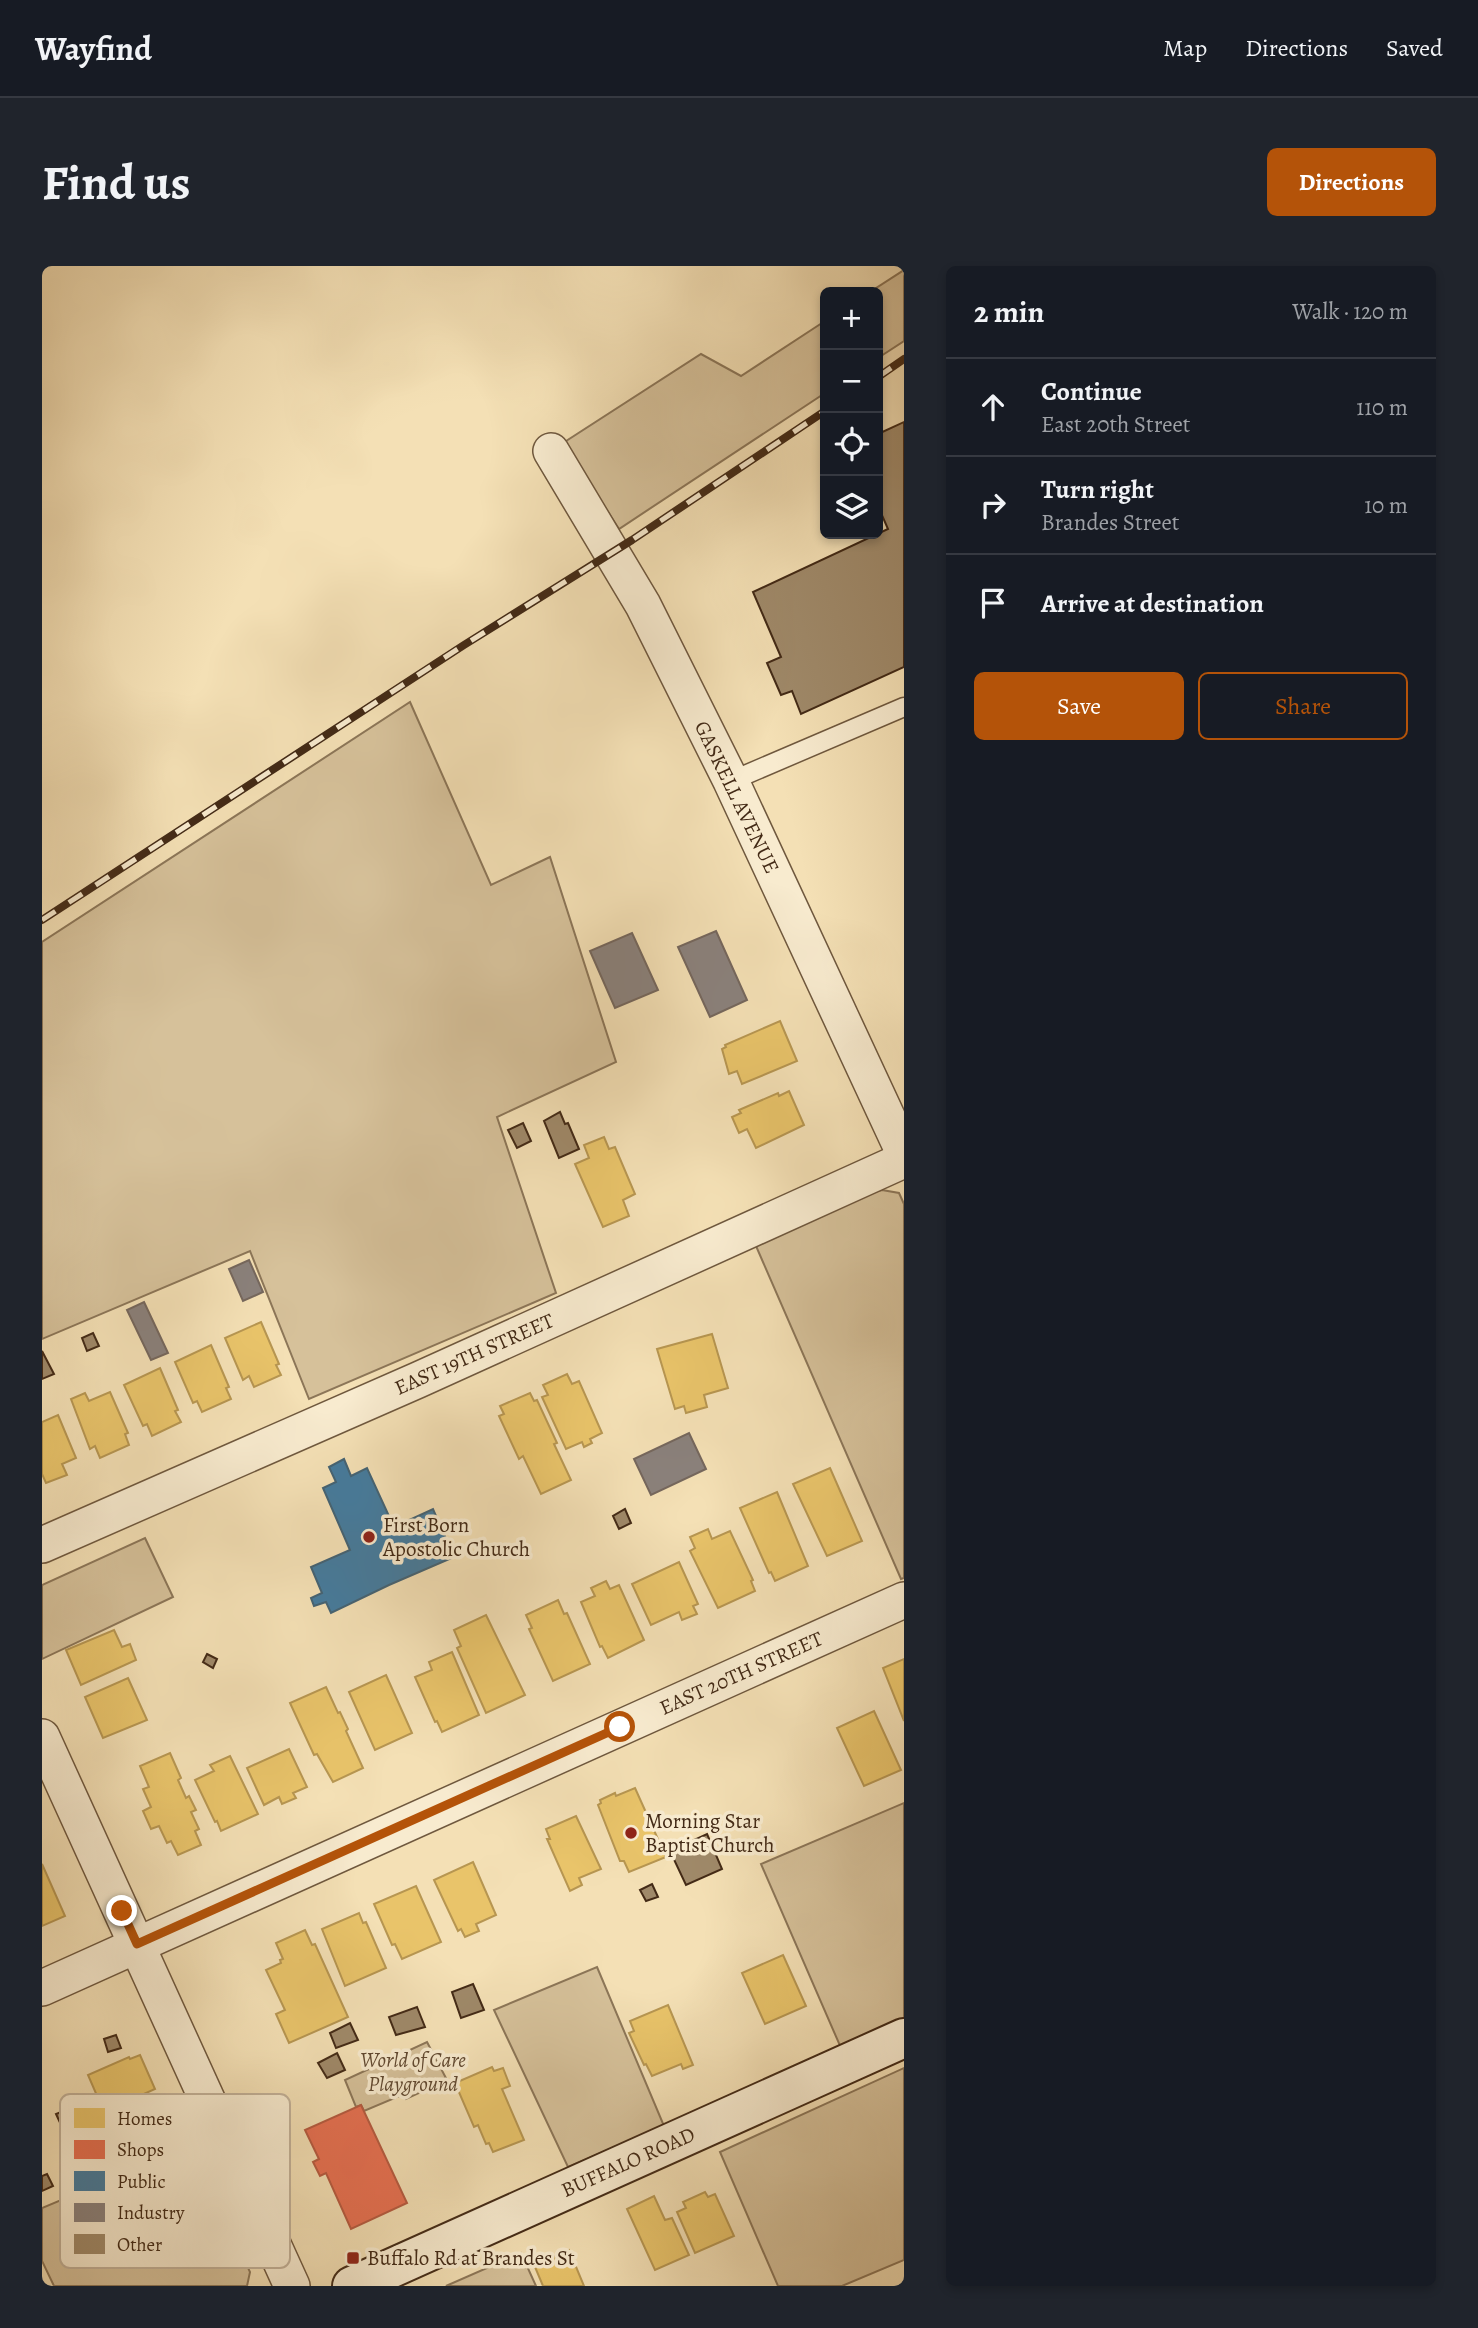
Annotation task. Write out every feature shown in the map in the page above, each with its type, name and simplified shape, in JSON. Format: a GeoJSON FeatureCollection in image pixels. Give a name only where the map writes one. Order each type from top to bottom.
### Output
{"type":"FeatureCollection","features":[{"type":"Feature","properties":{"kind":"main road","name":"BUFFALO ROAD"},"geometry":{"type":"LineString","coordinates":[[352,2286],[904,2038]]}},
{"type":"Feature","properties":{"kind":"street","name":"GASKELL AVENUE"},"geometry":{"type":"LineString","coordinates":[[551,451],[643,605],[731,781],[904,1153]]}},
{"type":"Feature","properties":{"kind":"street","name":"EAST 19TH STREET"},"geometry":{"type":"LineString","coordinates":[[42,1545],[418,1380],[904,1160]]}},
{"type":"Feature","properties":{"kind":"street","name":"EAST 20TH STREET"},"geometry":{"type":"LineString","coordinates":[[42,1988],[904,1600]]}},
{"type":"Feature","properties":{"kind":"street"},"geometry":{"type":"LineString","coordinates":[[42,1737],[205,2094]]}},
{"type":"Feature","properties":{"kind":"street"},"geometry":{"type":"LineString","coordinates":[[284,2268],[292,2286]]}},
{"type":"Feature","properties":{"kind":"lane"},"geometry":{"type":"LineString","coordinates":[[731,781],[904,707]]}},
{"type":"Feature","properties":{"kind":"green space"},"geometry":{"type":"Polygon","coordinates":[[[904,270],[904,341],[883,355],[883,287],[878,287],[904,270]]]}},
{"type":"Feature","properties":{"kind":"green space"},"geometry":{"type":"Polygon","coordinates":[[[820,324],[820,396],[619,529],[563,443],[701,354],[741,376],[820,324]]]}},
{"type":"Feature","properties":{"kind":"green space"},"geometry":{"type":"Polygon","coordinates":[[[410,702],[491,885],[550,857],[616,1062],[497,1117],[556,1293],[309,1399],[250,1251],[42,1339],[42,942],[410,702]]]}},
{"type":"Feature","properties":{"kind":"green space"},"geometry":{"type":"Polygon","coordinates":[[[882,1190],[899,1193],[904,1204],[904,1578],[901,1579],[756,1246],[882,1190]]]}},
{"type":"Feature","properties":{"kind":"green space"},"geometry":{"type":"Polygon","coordinates":[[[145,1538],[173,1597],[42,1659],[42,1585],[145,1538]]]}},
{"type":"Feature","properties":{"kind":"green space"},"geometry":{"type":"Polygon","coordinates":[[[904,1803],[904,2018],[841,2048],[761,1864],[904,1803]]]}},
{"type":"Feature","properties":{"kind":"green space"},"geometry":{"type":"Polygon","coordinates":[[[597,1967],[664,2126],[568,2167],[494,2010],[597,1967]]]}},
{"type":"Feature","properties":{"kind":"green space","name":"World of Care Playground"},"geometry":{"type":"Polygon","coordinates":[[[427,2042],[447,2080],[406,2099],[404,2094],[364,2111],[361,2105],[356,2107],[345,2080],[427,2042]]]}},
{"type":"Feature","properties":{"kind":"green space"},"geometry":{"type":"Polygon","coordinates":[[[904,2068],[904,2260],[842,2286],[778,2286],[720,2152],[904,2068]]]}},
{"type":"Feature","properties":{"kind":"green space"},"geometry":{"type":"Polygon","coordinates":[[[60,2200],[60,2268],[248,2268],[247,2286],[54,2286],[42,2261],[42,2208],[60,2200]]]}},
{"type":"Feature","properties":{"kind":"green space"},"geometry":{"type":"Polygon","coordinates":[[[521,2253],[536,2286],[446,2286],[521,2253]]]}},
{"type":"Feature","properties":{"kind":"building: Homes"},"geometry":{"type":"Polygon","coordinates":[[[780,1021],[797,1061],[742,1084],[737,1071],[729,1074],[722,1049],[725,1045],[780,1021]]]}},
{"type":"Feature","properties":{"kind":"building: Homes"},"geometry":{"type":"Polygon","coordinates":[[[789,1091],[804,1125],[756,1148],[747,1129],[739,1133],[732,1117],[741,1113],[739,1110],[789,1091]]]}},
{"type":"Feature","properties":{"kind":"building: Homes"},"geometry":{"type":"Polygon","coordinates":[[[604,1137],[609,1149],[615,1147],[635,1194],[623,1200],[629,1216],[603,1227],[575,1164],[589,1158],[584,1145],[604,1137]]]}},
{"type":"Feature","properties":{"kind":"building: Homes"},"geometry":{"type":"Polygon","coordinates":[[[261,1322],[281,1375],[254,1387],[249,1376],[243,1380],[225,1338],[261,1322]]]}},
{"type":"Feature","properties":{"kind":"building: Homes"},"geometry":{"type":"Polygon","coordinates":[[[712,1334],[728,1388],[704,1395],[707,1407],[686,1413],[684,1406],[675,1409],[657,1349],[712,1334]]]}},
{"type":"Feature","properties":{"kind":"building: Homes"},"geometry":{"type":"Polygon","coordinates":[[[211,1345],[229,1387],[226,1388],[231,1399],[202,1412],[197,1401],[193,1403],[175,1362],[211,1345]]]}},
{"type":"Feature","properties":{"kind":"building: Homes"},"geometry":{"type":"Polygon","coordinates":[[[160,1368],[181,1422],[152,1436],[147,1424],[143,1426],[124,1385],[160,1368]]]}},
{"type":"Feature","properties":{"kind":"building: Homes"},"geometry":{"type":"Polygon","coordinates":[[[567,1374],[572,1384],[579,1381],[602,1433],[590,1439],[592,1443],[584,1447],[582,1442],[566,1449],[542,1397],[548,1395],[543,1385],[567,1374]]]}},
{"type":"Feature","properties":{"kind":"building: Homes"},"geometry":{"type":"Polygon","coordinates":[[[110,1392],[128,1433],[125,1434],[129,1445],[100,1458],[95,1446],[90,1449],[71,1399],[85,1393],[89,1401],[110,1392]]]}},
{"type":"Feature","properties":{"kind":"building: Homes"},"geometry":{"type":"Polygon","coordinates":[[[530,1393],[534,1401],[537,1400],[571,1480],[541,1494],[523,1456],[519,1459],[499,1416],[504,1414],[500,1406],[530,1393]]]}},
{"type":"Feature","properties":{"kind":"building: Homes"},"geometry":{"type":"Polygon","coordinates":[[[58,1415],[76,1458],[62,1464],[67,1475],[46,1483],[42,1474],[42,1422],[58,1415]]]}},
{"type":"Feature","properties":{"kind":"building: Homes"},"geometry":{"type":"Polygon","coordinates":[[[830,1468],[862,1541],[827,1556],[793,1484],[830,1468]]]}},
{"type":"Feature","properties":{"kind":"building: Homes"},"geometry":{"type":"Polygon","coordinates":[[[777,1492],[808,1566],[775,1581],[740,1508],[777,1492]]]}},
{"type":"Feature","properties":{"kind":"building: Homes"},"geometry":{"type":"Polygon","coordinates":[[[708,1529],[712,1539],[730,1531],[753,1580],[751,1581],[755,1591],[718,1608],[690,1551],[695,1548],[690,1537],[708,1529]]]}},
{"type":"Feature","properties":{"kind":"building: Homes"},"geometry":{"type":"Polygon","coordinates":[[[679,1562],[698,1604],[693,1606],[697,1614],[682,1620],[679,1612],[651,1625],[632,1584],[679,1562]]]}},
{"type":"Feature","properties":{"kind":"building: Homes"},"geometry":{"type":"Polygon","coordinates":[[[606,1581],[610,1589],[619,1585],[644,1640],[608,1658],[602,1646],[600,1647],[581,1602],[595,1596],[591,1588],[606,1581]]]}},
{"type":"Feature","properties":{"kind":"building: Homes"},"geometry":{"type":"Polygon","coordinates":[[[558,1600],[564,1614],[567,1613],[590,1664],[553,1681],[529,1629],[532,1628],[526,1615],[558,1600]]]}},
{"type":"Feature","properties":{"kind":"building: Homes"},"geometry":{"type":"Polygon","coordinates":[[[486,1615],[525,1695],[486,1713],[457,1648],[461,1646],[454,1630],[486,1615]]]}},
{"type":"Feature","properties":{"kind":"building: Homes"},"geometry":{"type":"Polygon","coordinates":[[[114,1630],[122,1647],[130,1644],[136,1660],[81,1685],[66,1650],[114,1630]]]}},
{"type":"Feature","properties":{"kind":"building: Homes"},"geometry":{"type":"Polygon","coordinates":[[[452,1652],[479,1715],[442,1732],[415,1677],[432,1670],[429,1662],[452,1652]]]}},
{"type":"Feature","properties":{"kind":"building: Homes"},"geometry":{"type":"Polygon","coordinates":[[[904,1659],[904,1721],[883,1668],[904,1659]]]}},
{"type":"Feature","properties":{"kind":"building: Homes"},"geometry":{"type":"Polygon","coordinates":[[[386,1675],[412,1733],[375,1750],[349,1692],[386,1675]]]}},
{"type":"Feature","properties":{"kind":"building: Homes"},"geometry":{"type":"Polygon","coordinates":[[[128,1678],[147,1720],[103,1738],[85,1697],[128,1678]]]}},
{"type":"Feature","properties":{"kind":"building: Homes"},"geometry":{"type":"Polygon","coordinates":[[[326,1687],[348,1729],[346,1731],[363,1768],[333,1782],[317,1754],[314,1755],[290,1703],[326,1687]]]}},
{"type":"Feature","properties":{"kind":"building: Homes"},"geometry":{"type":"Polygon","coordinates":[[[874,1711],[901,1770],[864,1786],[837,1728],[874,1711]]]}},
{"type":"Feature","properties":{"kind":"building: Homes"},"geometry":{"type":"Polygon","coordinates":[[[289,1749],[307,1787],[293,1793],[296,1798],[282,1804],[279,1797],[264,1805],[247,1768],[289,1749]]]}},
{"type":"Feature","properties":{"kind":"building: Homes"},"geometry":{"type":"Polygon","coordinates":[[[170,1753],[186,1798],[189,1796],[196,1810],[191,1812],[199,1829],[195,1831],[201,1845],[178,1855],[171,1841],[167,1843],[159,1826],[151,1829],[143,1811],[151,1807],[143,1789],[149,1787],[140,1766],[170,1753]]]}},
{"type":"Feature","properties":{"kind":"building: Homes"},"geometry":{"type":"Polygon","coordinates":[[[230,1756],[258,1814],[221,1831],[195,1780],[214,1771],[210,1765],[230,1756]]]}},
{"type":"Feature","properties":{"kind":"building: Homes"},"geometry":{"type":"Polygon","coordinates":[[[635,1788],[666,1857],[629,1872],[624,1861],[620,1861],[598,1805],[600,1800],[615,1793],[616,1796],[635,1788]]]}},
{"type":"Feature","properties":{"kind":"building: Homes"},"geometry":{"type":"Polygon","coordinates":[[[576,1816],[601,1869],[579,1878],[582,1885],[570,1891],[547,1839],[550,1839],[546,1829],[576,1816]]]}},
{"type":"Feature","properties":{"kind":"building: Homes"},"geometry":{"type":"Polygon","coordinates":[[[473,1862],[496,1915],[476,1924],[479,1931],[465,1937],[461,1929],[458,1931],[434,1880],[473,1862]]]}},
{"type":"Feature","properties":{"kind":"building: Homes"},"geometry":{"type":"Polygon","coordinates":[[[42,1864],[65,1916],[42,1926],[42,1864]]]}},
{"type":"Feature","properties":{"kind":"building: Homes"},"geometry":{"type":"Polygon","coordinates":[[[416,1886],[441,1942],[402,1959],[395,1944],[392,1945],[374,1904],[416,1886]]]}},
{"type":"Feature","properties":{"kind":"building: Homes"},"geometry":{"type":"Polygon","coordinates":[[[359,1913],[363,1923],[366,1922],[386,1968],[345,1986],[322,1929],[359,1913]]]}},
{"type":"Feature","properties":{"kind":"building: Homes"},"geometry":{"type":"Polygon","coordinates":[[[305,1930],[312,1945],[315,1944],[348,2017],[289,2043],[276,2014],[285,2010],[266,1970],[281,1963],[280,1960],[283,1959],[276,1943],[305,1930]]]}},
{"type":"Feature","properties":{"kind":"building: Homes"},"geometry":{"type":"Polygon","coordinates":[[[783,1955],[806,2006],[765,2024],[742,1973],[783,1955]]]}},
{"type":"Feature","properties":{"kind":"building: Homes"},"geometry":{"type":"Polygon","coordinates":[[[668,2005],[693,2065],[683,2069],[681,2064],[652,2076],[629,2033],[634,2031],[630,2021],[668,2005]]]}},
{"type":"Feature","properties":{"kind":"building: Homes"},"geometry":{"type":"Polygon","coordinates":[[[140,2055],[155,2089],[144,2094],[96,2094],[88,2075],[129,2057],[130,2059],[140,2055]]]}},
{"type":"Feature","properties":{"kind":"building: Homes"},"geometry":{"type":"Polygon","coordinates":[[[492,2067],[494,2071],[503,2068],[510,2086],[502,2089],[524,2140],[493,2152],[489,2143],[486,2144],[478,2125],[474,2127],[455,2083],[492,2067]]]}},
{"type":"Feature","properties":{"kind":"building: Homes"},"geometry":{"type":"Polygon","coordinates":[[[705,2192],[708,2197],[715,2194],[734,2236],[695,2253],[677,2212],[686,2208],[683,2202],[705,2192]]]}},
{"type":"Feature","properties":{"kind":"building: Homes"},"geometry":{"type":"Polygon","coordinates":[[[654,2196],[665,2220],[672,2218],[689,2255],[655,2270],[627,2209],[654,2196]]]}},
{"type":"Feature","properties":{"kind":"building: Homes"},"geometry":{"type":"Polygon","coordinates":[[[569,2250],[584,2286],[543,2286],[535,2267],[569,2250]]]}},
{"type":"Feature","properties":{"kind":"building: Shops"},"geometry":{"type":"Polygon","coordinates":[[[361,2105],[407,2203],[351,2229],[326,2173],[320,2176],[313,2162],[319,2159],[305,2130],[361,2105]]]}},
{"type":"Feature","properties":{"kind":"building: Public"},"geometry":{"type":"Polygon","coordinates":[[[344,1459],[351,1476],[367,1468],[394,1527],[433,1509],[454,1557],[331,1613],[326,1602],[314,1606],[311,1598],[322,1593],[311,1567],[350,1550],[323,1488],[336,1482],[329,1467],[344,1459]]]}},
{"type":"Feature","properties":{"kind":"building: Industry"},"geometry":{"type":"Polygon","coordinates":[[[716,931],[747,1000],[710,1017],[678,947],[716,931]]]}},
{"type":"Feature","properties":{"kind":"building: Industry"},"geometry":{"type":"Polygon","coordinates":[[[632,933],[658,990],[615,1008],[590,951],[632,933]]]}},
{"type":"Feature","properties":{"kind":"building: Industry"},"geometry":{"type":"Polygon","coordinates":[[[249,1260],[263,1292],[243,1301],[229,1269],[249,1260]]]}},
{"type":"Feature","properties":{"kind":"building: Industry"},"geometry":{"type":"Polygon","coordinates":[[[144,1302],[168,1353],[151,1360],[127,1310],[144,1302]]]}},
{"type":"Feature","properties":{"kind":"building: Industry"},"geometry":{"type":"Polygon","coordinates":[[[689,1433],[706,1469],[651,1495],[634,1459],[689,1433]]]}},
{"type":"Feature","properties":{"kind":"building: Other"},"geometry":{"type":"Polygon","coordinates":[[[904,422],[904,667],[801,714],[792,691],[781,695],[767,663],[781,657],[753,592],[867,539],[883,539],[883,531],[888,529],[883,518],[883,432],[904,422]]]}},
{"type":"Feature","properties":{"kind":"building: Other"},"geometry":{"type":"Polygon","coordinates":[[[560,1112],[579,1149],[559,1158],[544,1121],[560,1112]]]}},
{"type":"Feature","properties":{"kind":"building: Other"},"geometry":{"type":"Polygon","coordinates":[[[523,1123],[531,1141],[517,1148],[508,1130],[523,1123]]]}},
{"type":"Feature","properties":{"kind":"building: Other"},"geometry":{"type":"Polygon","coordinates":[[[93,1333],[99,1346],[87,1351],[82,1338],[93,1333]]]}},
{"type":"Feature","properties":{"kind":"building: Other"},"geometry":{"type":"Polygon","coordinates":[[[42,1351],[54,1374],[42,1379],[42,1351]]]}},
{"type":"Feature","properties":{"kind":"building: Other"},"geometry":{"type":"Polygon","coordinates":[[[625,1509],[631,1523],[619,1529],[613,1516],[625,1509]]]}},
{"type":"Feature","properties":{"kind":"building: Other"},"geometry":{"type":"Polygon","coordinates":[[[207,1654],[217,1659],[213,1668],[203,1662],[207,1654]]]}},
{"type":"Feature","properties":{"kind":"building: Other"},"geometry":{"type":"Polygon","coordinates":[[[707,1834],[722,1869],[686,1885],[670,1851],[707,1834]]]}},
{"type":"Feature","properties":{"kind":"building: Other"},"geometry":{"type":"Polygon","coordinates":[[[652,1884],[658,1897],[646,1901],[640,1890],[652,1884]]]}},
{"type":"Feature","properties":{"kind":"building: Other"},"geometry":{"type":"Polygon","coordinates":[[[473,1984],[484,2010],[461,2018],[452,1992],[473,1984]]]}},
{"type":"Feature","properties":{"kind":"building: Other"},"geometry":{"type":"Polygon","coordinates":[[[417,2007],[425,2027],[396,2035],[389,2017],[417,2007]]]}},
{"type":"Feature","properties":{"kind":"building: Other"},"geometry":{"type":"Polygon","coordinates":[[[350,2023],[358,2040],[336,2048],[330,2033],[350,2023]]]}},
{"type":"Feature","properties":{"kind":"building: Other"},"geometry":{"type":"Polygon","coordinates":[[[116,2035],[121,2048],[108,2052],[104,2039],[116,2035]]]}},
{"type":"Feature","properties":{"kind":"building: Other"},"geometry":{"type":"Polygon","coordinates":[[[337,2053],[345,2070],[327,2078],[318,2063],[337,2053]]]}},
{"type":"Feature","properties":{"kind":"building: Other"},"geometry":{"type":"Polygon","coordinates":[[[47,2174],[53,2186],[42,2191],[42,2176],[47,2174]]]}},
{"type":"Feature","properties":{"kind":"railway"},"geometry":{"type":"LineString","coordinates":[[883,374],[904,359]]}},
{"type":"Feature","properties":{"kind":"railway"},"geometry":{"type":"LineString","coordinates":[[42,920],[464,645],[632,540],[822,413]]}},
{"type":"Feature","properties":{"kind":"place","name":"First Born Apostolic Church"},"geometry":{"type":"Point","coordinates":[369,1537]}},
{"type":"Feature","properties":{"kind":"place","name":"Morning Star Baptist Church"},"geometry":{"type":"Point","coordinates":[631,1833]}},
{"type":"Feature","properties":{"kind":"place","name":"Buffalo Rd at Brandes St"},"geometry":{"type":"Point","coordinates":[353,2258]}},
{"type":"Feature","properties":{"kind":"route"},"geometry":{"type":"LineString","coordinates":[[122,1911],[137,1944],[620,1727]]}}]}
